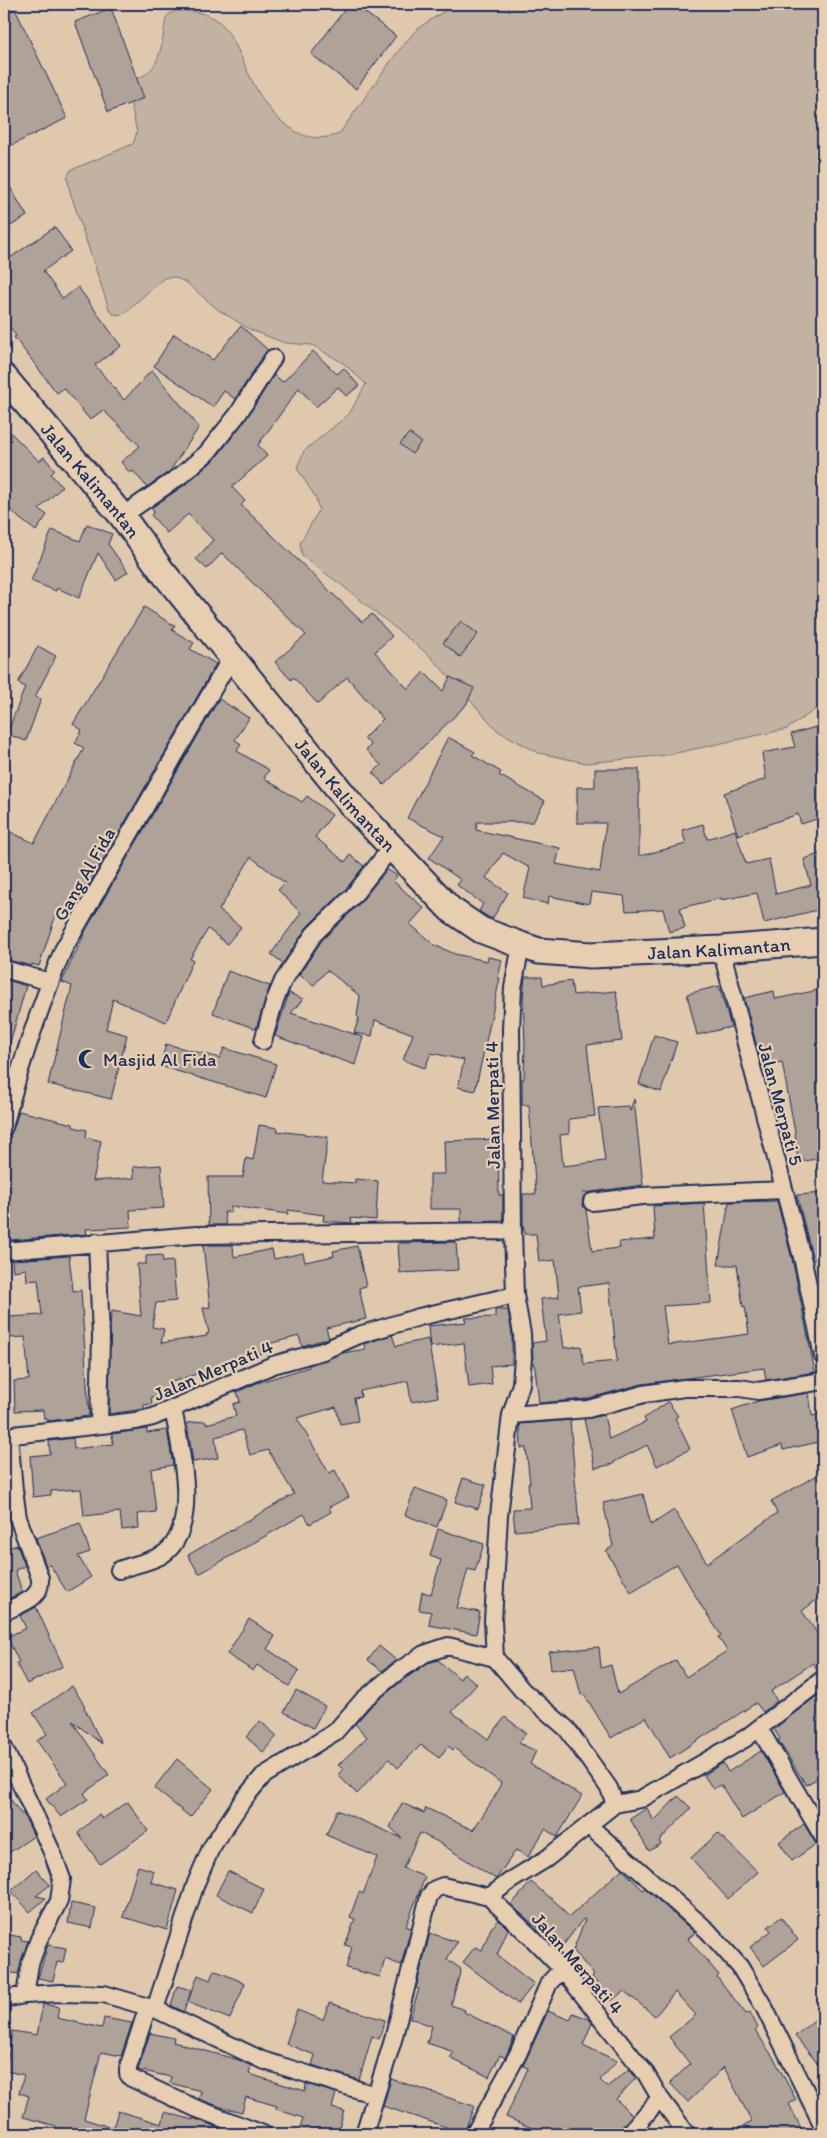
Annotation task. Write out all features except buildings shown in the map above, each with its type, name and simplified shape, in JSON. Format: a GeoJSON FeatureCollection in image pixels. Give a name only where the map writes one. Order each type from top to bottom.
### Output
{"type":"FeatureCollection","features":[{"type":"Feature","properties":{"kind":"main road","name":"Jalan Kalimantan"},"geometry":{"type":"LineString","coordinates":[[4,377],[122,516],[162,571],[350,803],[450,910],[481,930],[539,951],[591,955],[721,949],[823,940]]}},
{"type":"Feature","properties":{"kind":"street"},"geometry":{"type":"LineString","coordinates":[[122,516],[180,476],[207,453],[238,414],[274,358]]}},
{"type":"Feature","properties":{"kind":"street","name":"Gang Al Fida"},"geometry":{"type":"LineString","coordinates":[[4,1127],[50,982],[72,932],[232,656]]}},
{"type":"Feature","properties":{"kind":"street"},"geometry":{"type":"LineString","coordinates":[[263,1041],[275,1000],[283,981],[314,934],[353,896],[391,848]]}},
{"type":"Feature","properties":{"kind":"street","name":"Jalan Merpati 4"},"geometry":{"type":"LineString","coordinates":[[495,1658],[493,1621],[498,1516],[511,1415],[521,1384],[523,1357],[522,1334],[516,1295],[513,1231],[511,1029],[513,988],[521,945]]}},
{"type":"Feature","properties":{"kind":"street","name":"Jalan Merpati 5"},"geometry":{"type":"LineString","coordinates":[[721,949],[803,1261],[823,1356]]}},
{"type":"Feature","properties":{"kind":"street"},"geometry":{"type":"LineString","coordinates":[[4,969],[50,982]]}},
{"type":"Feature","properties":{"kind":"street"},"geometry":{"type":"LineString","coordinates":[[592,1202],[642,1196],[783,1190]]}},
{"type":"Feature","properties":{"kind":"street"},"geometry":{"type":"LineString","coordinates":[[4,1251],[97,1242],[248,1233],[371,1234],[457,1230],[513,1231]]}},
{"type":"Feature","properties":{"kind":"street"},"geometry":{"type":"LineString","coordinates":[[97,1242],[100,1336],[99,1425]]}},
{"type":"Feature","properties":{"kind":"street","name":"Jalan Merpati 4"},"geometry":{"type":"LineString","coordinates":[[6,1435],[136,1421],[173,1409],[273,1365],[323,1350],[359,1335],[419,1317],[516,1295]]}},
{"type":"Feature","properties":{"kind":"street"},"geometry":{"type":"LineString","coordinates":[[511,1415],[588,1409],[644,1394],[684,1388],[740,1388],[758,1391],[823,1381]]}},
{"type":"Feature","properties":{"kind":"street"},"geometry":{"type":"LineString","coordinates":[[118,1570],[162,1555],[177,1539],[184,1514],[186,1489],[173,1409]]}},
{"type":"Feature","properties":{"kind":"street"},"geometry":{"type":"LineString","coordinates":[[4,1612],[36,1595],[41,1586],[40,1578],[18,1518],[6,1435]]}},
{"type":"Feature","properties":{"kind":"street"},"geometry":{"type":"LineString","coordinates":[[263,2134],[195,2108],[131,2078],[128,2074],[128,2068],[196,1883],[211,1848],[243,1800],[263,1776],[335,1732],[363,1700],[397,1672],[424,1654],[448,1646],[495,1658],[522,1690],[567,1729],[610,1788],[615,1804]]}},
{"type":"Feature","properties":{"kind":"street"},"geometry":{"type":"LineString","coordinates":[[364,2134],[395,2032],[429,1896],[435,1889],[443,1886],[489,1897],[546,1858],[615,1804],[641,1800],[759,1728],[823,1679]]}},
{"type":"Feature","properties":{"kind":"street"},"geometry":{"type":"LineString","coordinates":[[759,1728],[823,1837]]}},
{"type":"Feature","properties":{"kind":"street"},"geometry":{"type":"LineString","coordinates":[[4,1748],[52,1852],[62,1879],[59,1900],[39,1939],[30,1964],[25,1995]]}},
{"type":"Feature","properties":{"kind":"street"},"geometry":{"type":"LineString","coordinates":[[588,1825],[708,1931],[740,1967],[764,2007],[823,2126]]}},
{"type":"Feature","properties":{"kind":"street","name":"Jalan Merpati 4"},"geometry":{"type":"LineString","coordinates":[[489,1897],[562,1969],[646,2074],[660,2098],[687,2134]]}},
{"type":"Feature","properties":{"kind":"street"},"geometry":{"type":"LineString","coordinates":[[474,2134],[518,2054],[549,1983],[562,1969]]}},
{"type":"Feature","properties":{"kind":"street"},"geometry":{"type":"LineString","coordinates":[[4,1999],[25,1995],[104,1994],[151,2009],[262,2060],[375,2095]]}},
{"type":"Feature","properties":{"kind":"street"},"geometry":{"type":"LineString","coordinates":[[629,2134],[660,2098]]}},
{"type":"Feature","properties":{"kind":"shaded area"},"geometry":{"type":"Polygon","coordinates":[[[455,4],[823,4],[823,704],[787,729],[667,755],[586,763],[539,753],[498,731],[430,656],[343,586],[302,556],[300,543],[319,510],[316,498],[297,468],[304,451],[349,414],[366,384],[343,363],[312,345],[285,343],[251,330],[217,309],[187,283],[174,277],[164,278],[122,315],[113,314],[109,309],[70,192],[67,177],[71,170],[133,144],[137,132],[128,92],[133,80],[143,76],[155,63],[159,55],[166,18],[170,14],[179,11],[198,12],[218,21],[230,35],[266,105],[282,122],[297,132],[309,137],[320,138],[339,134],[396,54],[417,29],[455,4]]]}},
{"type":"Feature","properties":{"kind":"place","name":"Masjid Al Fida"},"geometry":{"type":"Point","coordinates":[88,1059]}}]}
